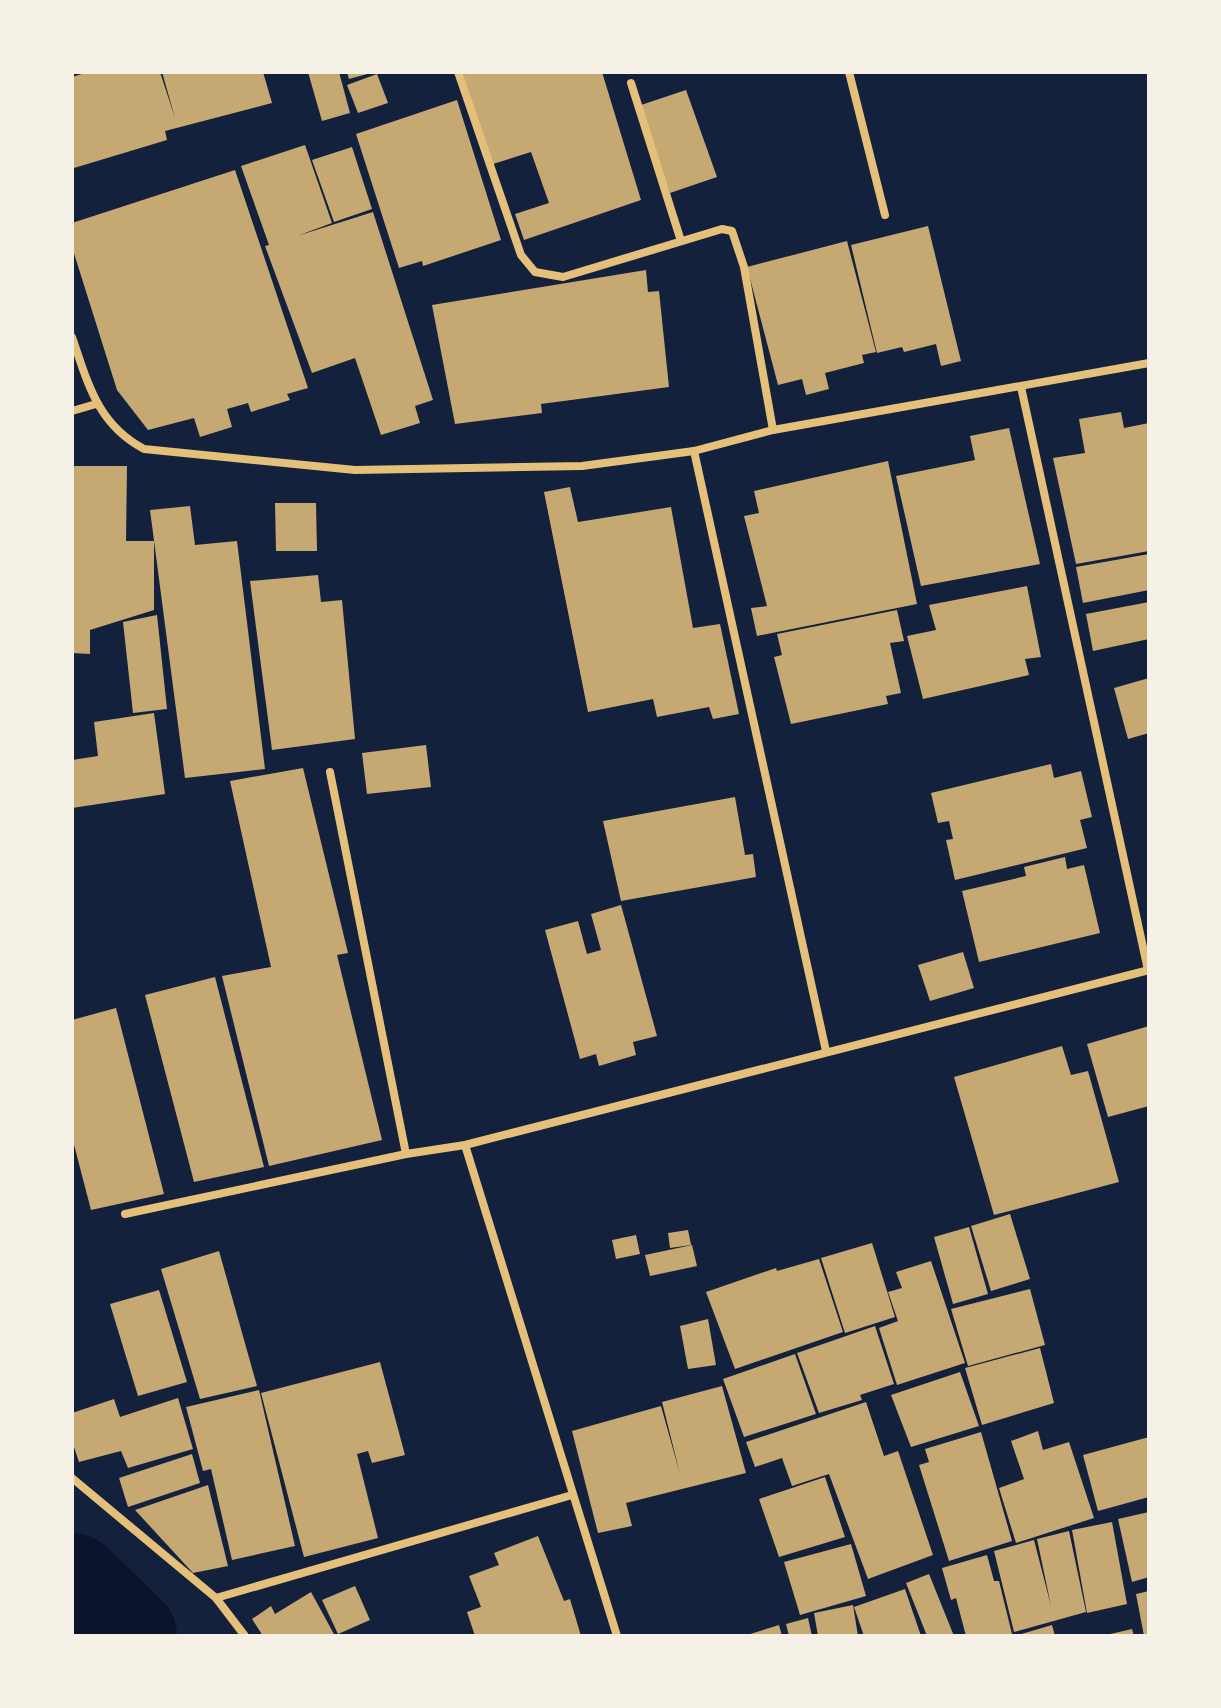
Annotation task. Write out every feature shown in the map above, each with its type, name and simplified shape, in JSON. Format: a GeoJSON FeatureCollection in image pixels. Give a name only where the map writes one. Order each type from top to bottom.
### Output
{"type":"FeatureCollection","features":[{"type":"Feature","properties":{"kind":"street"},"geometry":{"type":"LineString","coordinates":[[458,72],[521,255],[535,272],[563,277],[722,229],[732,231],[744,267],[773,430]]}},
{"type":"Feature","properties":{"kind":"street"},"geometry":{"type":"LineString","coordinates":[[849,72],[885,215]]}},
{"type":"Feature","properties":{"kind":"street"},"geometry":{"type":"LineString","coordinates":[[631,83],[681,241]]}},
{"type":"Feature","properties":{"kind":"street"},"geometry":{"type":"LineString","coordinates":[[72,337],[96,404],[124,439],[144,449],[240,461],[355,470],[582,466],[694,451],[773,430],[1149,363]]}},
{"type":"Feature","properties":{"kind":"street"},"geometry":{"type":"LineString","coordinates":[[125,1214],[406,1154],[465,1145],[1149,970],[1021,387]]}},
{"type":"Feature","properties":{"kind":"street"},"geometry":{"type":"LineString","coordinates":[[72,411],[96,404]]}},
{"type":"Feature","properties":{"kind":"street"},"geometry":{"type":"LineString","coordinates":[[694,451],[826,1051]]}},
{"type":"Feature","properties":{"kind":"street"},"geometry":{"type":"LineString","coordinates":[[330,772],[406,1154]]}},
{"type":"Feature","properties":{"kind":"street"},"geometry":{"type":"LineString","coordinates":[[465,1145],[617,1636]]}},
{"type":"Feature","properties":{"kind":"street"},"geometry":{"type":"LineString","coordinates":[[72,1478],[216,1598],[245,1636]]}},
{"type":"Feature","properties":{"kind":"street"},"geometry":{"type":"LineString","coordinates":[[216,1598],[572,1495]]}},
{"type":"Feature","properties":{"kind":"building"},"geometry":{"type":"Polygon","coordinates":[[[88,72],[160,72],[175,118],[162,72],[263,72],[272,103],[165,131],[167,140],[74,168],[72,77],[88,72]]]}},
{"type":"Feature","properties":{"kind":"building"},"geometry":{"type":"Polygon","coordinates":[[[308,72],[339,72],[350,113],[322,121],[308,72]]]}},
{"type":"Feature","properties":{"kind":"building"},"geometry":{"type":"Polygon","coordinates":[[[347,72],[371,72],[371,73],[349,79],[347,72]]]}},
{"type":"Feature","properties":{"kind":"building"},"geometry":{"type":"Polygon","coordinates":[[[459,72],[602,72],[641,200],[524,240],[515,214],[549,203],[531,152],[493,164],[459,72]]]}},
{"type":"Feature","properties":{"kind":"building"},"geometry":{"type":"Polygon","coordinates":[[[377,74],[388,103],[358,113],[347,85],[377,74]]]}},
{"type":"Feature","properties":{"kind":"building"},"geometry":{"type":"Polygon","coordinates":[[[686,90],[717,177],[670,193],[638,106],[686,90]]]}},
{"type":"Feature","properties":{"kind":"building"},"geometry":{"type":"Polygon","coordinates":[[[457,100],[501,240],[423,266],[422,261],[399,268],[356,134],[457,100]]]}},
{"type":"Feature","properties":{"kind":"building"},"geometry":{"type":"Polygon","coordinates":[[[305,145],[332,223],[297,236],[373,212],[433,400],[415,406],[420,423],[381,435],[355,358],[312,373],[265,246],[269,245],[241,166],[305,145]]]}},
{"type":"Feature","properties":{"kind":"building"},"geometry":{"type":"Polygon","coordinates":[[[352,147],[372,209],[334,222],[312,160],[352,147]]]}},
{"type":"Feature","properties":{"kind":"building"},"geometry":{"type":"Polygon","coordinates":[[[235,170],[308,388],[287,394],[290,400],[251,412],[248,403],[227,409],[232,427],[200,437],[194,418],[148,430],[117,390],[72,247],[72,223],[235,170]]]}},
{"type":"Feature","properties":{"kind":"building"},"geometry":{"type":"Polygon","coordinates":[[[928,226],[961,361],[941,366],[936,344],[904,352],[902,347],[877,353],[851,245],[928,226]]]}},
{"type":"Feature","properties":{"kind":"building"},"geometry":{"type":"Polygon","coordinates":[[[847,241],[876,352],[862,355],[864,363],[825,373],[829,389],[806,395],[802,379],[778,385],[747,267],[847,241]]]}},
{"type":"Feature","properties":{"kind":"building"},"geometry":{"type":"Polygon","coordinates":[[[646,270],[648,292],[659,291],[669,387],[541,404],[542,413],[455,424],[432,305],[646,270]]]}},
{"type":"Feature","properties":{"kind":"building"},"geometry":{"type":"Polygon","coordinates":[[[1121,412],[1124,428],[1149,423],[1149,551],[1076,564],[1053,458],[1085,453],[1079,419],[1121,412]]]}},
{"type":"Feature","properties":{"kind":"building"},"geometry":{"type":"Polygon","coordinates":[[[1009,428],[1040,564],[921,586],[896,476],[975,460],[970,436],[1009,428]]]}},
{"type":"Feature","properties":{"kind":"building"},"geometry":{"type":"Polygon","coordinates":[[[888,461],[917,604],[757,636],[751,608],[767,606],[744,516],[759,513],[754,491],[888,461]]]}},
{"type":"Feature","properties":{"kind":"building"},"geometry":{"type":"Polygon","coordinates":[[[72,466],[127,466],[126,541],[154,541],[154,610],[90,630],[90,654],[72,653],[72,466]]]}},
{"type":"Feature","properties":{"kind":"building"},"geometry":{"type":"Polygon","coordinates":[[[570,487],[578,522],[671,507],[693,628],[720,624],[739,714],[713,719],[709,707],[657,717],[653,699],[588,712],[544,492],[570,487]]]}},
{"type":"Feature","properties":{"kind":"building"},"geometry":{"type":"Polygon","coordinates":[[[275,503],[316,503],[317,551],[276,551],[275,503]]]}},
{"type":"Feature","properties":{"kind":"building"},"geometry":{"type":"Polygon","coordinates":[[[190,506],[195,545],[237,541],[265,769],[185,778],[150,510],[190,506]]]}},
{"type":"Feature","properties":{"kind":"building"},"geometry":{"type":"Polygon","coordinates":[[[1149,554],[1149,590],[1083,603],[1076,567],[1149,554]]]}},
{"type":"Feature","properties":{"kind":"building"},"geometry":{"type":"Polygon","coordinates":[[[318,575],[321,602],[342,600],[355,739],[272,750],[250,581],[318,575]]]}},
{"type":"Feature","properties":{"kind":"building"},"geometry":{"type":"Polygon","coordinates":[[[1027,586],[1041,657],[1025,659],[1029,675],[923,699],[907,636],[936,630],[929,605],[1027,586]]]}},
{"type":"Feature","properties":{"kind":"building"},"geometry":{"type":"Polygon","coordinates":[[[1149,602],[1149,639],[1093,651],[1086,614],[1149,602]]]}},
{"type":"Feature","properties":{"kind":"building"},"geometry":{"type":"Polygon","coordinates":[[[897,610],[904,641],[890,643],[901,693],[886,696],[888,704],[791,724],[774,657],[782,655],[777,634],[897,610]]]}},
{"type":"Feature","properties":{"kind":"building"},"geometry":{"type":"Polygon","coordinates":[[[157,615],[167,709],[133,713],[123,622],[157,615]]]}},
{"type":"Feature","properties":{"kind":"building"},"geometry":{"type":"Polygon","coordinates":[[[1149,678],[1149,733],[1128,739],[1114,688],[1149,678]]]}},
{"type":"Feature","properties":{"kind":"building"},"geometry":{"type":"Polygon","coordinates":[[[154,713],[165,794],[72,808],[72,760],[98,756],[94,722],[154,713]]]}},
{"type":"Feature","properties":{"kind":"building"},"geometry":{"type":"Polygon","coordinates":[[[426,745],[431,787],[367,794],[362,753],[426,745]]]}},
{"type":"Feature","properties":{"kind":"building"},"geometry":{"type":"Polygon","coordinates":[[[1051,764],[1054,778],[1081,771],[1092,817],[1080,820],[1087,848],[955,880],[946,840],[953,839],[949,821],[938,823],[931,793],[1051,764]]]}},
{"type":"Feature","properties":{"kind":"building"},"geometry":{"type":"Polygon","coordinates":[[[303,768],[348,953],[337,955],[382,1140],[269,1166],[222,976],[271,967],[230,781],[303,768]]]}},
{"type":"Feature","properties":{"kind":"building"},"geometry":{"type":"Polygon","coordinates":[[[735,797],[745,855],[753,854],[756,877],[621,901],[603,821],[735,797]]]}},
{"type":"Feature","properties":{"kind":"building"},"geometry":{"type":"Polygon","coordinates":[[[1065,857],[1067,869],[1084,865],[1100,933],[979,962],[962,891],[1026,876],[1024,867],[1065,857]]]}},
{"type":"Feature","properties":{"kind":"building"},"geometry":{"type":"Polygon","coordinates":[[[621,905],[657,1036],[633,1042],[636,1055],[599,1066],[596,1054],[580,1059],[545,930],[578,921],[587,954],[601,950],[591,914],[621,905]]]}},
{"type":"Feature","properties":{"kind":"building"},"geometry":{"type":"Polygon","coordinates":[[[963,952],[974,988],[930,1001],[918,965],[963,952]]]}},
{"type":"Feature","properties":{"kind":"building"},"geometry":{"type":"Polygon","coordinates":[[[215,977],[264,1167],[194,1182],[145,995],[215,977]]]}},
{"type":"Feature","properties":{"kind":"building"},"geometry":{"type":"Polygon","coordinates":[[[116,1008],[164,1194],[91,1210],[72,1137],[72,1020],[116,1008]]]}},
{"type":"Feature","properties":{"kind":"building"},"geometry":{"type":"Polygon","coordinates":[[[1149,1026],[1149,1106],[1108,1117],[1087,1044],[1149,1026]]]}},
{"type":"Feature","properties":{"kind":"building"},"geometry":{"type":"Polygon","coordinates":[[[1062,1046],[1071,1075],[1088,1071],[1119,1182],[994,1215],[954,1077],[1062,1046]]]}},
{"type":"Feature","properties":{"kind":"building"},"geometry":{"type":"Polygon","coordinates":[[[1010,1214],[1030,1279],[991,1291],[971,1226],[1010,1214]]]}},
{"type":"Feature","properties":{"kind":"building"},"geometry":{"type":"Polygon","coordinates":[[[969,1227],[988,1294],[953,1304],[934,1237],[969,1227]]]}},
{"type":"Feature","properties":{"kind":"building"},"geometry":{"type":"Polygon","coordinates":[[[688,1230],[691,1245],[670,1248],[668,1233],[688,1230]]]}},
{"type":"Feature","properties":{"kind":"building"},"geometry":{"type":"Polygon","coordinates":[[[636,1235],[640,1254],[616,1259],[612,1240],[636,1235]]]}},
{"type":"Feature","properties":{"kind":"building"},"geometry":{"type":"Polygon","coordinates":[[[872,1243],[895,1317],[845,1333],[821,1258],[872,1243]]]}},
{"type":"Feature","properties":{"kind":"building"},"geometry":{"type":"Polygon","coordinates":[[[692,1245],[697,1266],[650,1276],[645,1255],[692,1245]]]}},
{"type":"Feature","properties":{"kind":"building"},"geometry":{"type":"Polygon","coordinates":[[[219,1251],[257,1386],[200,1399],[161,1269],[219,1251]]]}},
{"type":"Feature","properties":{"kind":"building"},"geometry":{"type":"Polygon","coordinates":[[[819,1259],[843,1332],[735,1369],[706,1292],[776,1268],[777,1271],[819,1259]]]}},
{"type":"Feature","properties":{"kind":"building"},"geometry":{"type":"Polygon","coordinates":[[[931,1261],[965,1363],[897,1385],[879,1328],[898,1321],[888,1292],[902,1288],[896,1272],[931,1261]]]}},
{"type":"Feature","properties":{"kind":"building"},"geometry":{"type":"Polygon","coordinates":[[[1030,1289],[1045,1345],[968,1366],[951,1309],[1030,1289]]]}},
{"type":"Feature","properties":{"kind":"building"},"geometry":{"type":"Polygon","coordinates":[[[159,1290],[187,1382],[138,1396],[110,1304],[159,1290]]]}},
{"type":"Feature","properties":{"kind":"building"},"geometry":{"type":"Polygon","coordinates":[[[708,1319],[716,1365],[688,1369],[680,1326],[708,1319]]]}},
{"type":"Feature","properties":{"kind":"building"},"geometry":{"type":"Polygon","coordinates":[[[875,1326],[894,1384],[860,1395],[862,1400],[819,1413],[797,1353],[875,1326]]]}},
{"type":"Feature","properties":{"kind":"building"},"geometry":{"type":"Polygon","coordinates":[[[1040,1348],[1054,1403],[982,1425],[965,1368],[1040,1348]]]}},
{"type":"Feature","properties":{"kind":"building"},"geometry":{"type":"Polygon","coordinates":[[[795,1354],[816,1414],[744,1437],[723,1379],[795,1354]]]}},
{"type":"Feature","properties":{"kind":"building"},"geometry":{"type":"Polygon","coordinates":[[[380,1362],[405,1455],[372,1463],[368,1451],[357,1454],[378,1538],[304,1557],[261,1393],[380,1362]]]}},
{"type":"Feature","properties":{"kind":"building"},"geometry":{"type":"Polygon","coordinates":[[[960,1372],[979,1426],[911,1447],[891,1395],[960,1372]]]}},
{"type":"Feature","properties":{"kind":"building"},"geometry":{"type":"Polygon","coordinates":[[[722,1386],[746,1473],[626,1503],[632,1526],[598,1533],[572,1431],[661,1406],[680,1474],[662,1402],[722,1386]]]}},
{"type":"Feature","properties":{"kind":"building"},"geometry":{"type":"Polygon","coordinates":[[[259,1390],[295,1546],[232,1560],[211,1469],[203,1471],[186,1407],[259,1390]]]}},
{"type":"Feature","properties":{"kind":"building"},"geometry":{"type":"Polygon","coordinates":[[[178,1398],[193,1449],[128,1468],[121,1451],[79,1462],[72,1441],[72,1413],[114,1399],[120,1417],[178,1398]]]}},
{"type":"Feature","properties":{"kind":"building"},"geometry":{"type":"Polygon","coordinates":[[[866,1402],[884,1456],[898,1451],[933,1555],[868,1579],[829,1474],[792,1486],[782,1458],[755,1467],[746,1442],[866,1402]]]}},
{"type":"Feature","properties":{"kind":"building"},"geometry":{"type":"Polygon","coordinates":[[[1038,1431],[1043,1450],[1069,1442],[1094,1518],[1016,1543],[999,1488],[1024,1479],[1011,1441],[1038,1431]]]}},
{"type":"Feature","properties":{"kind":"building"},"geometry":{"type":"Polygon","coordinates":[[[981,1432],[1012,1541],[949,1561],[919,1465],[929,1462],[925,1449],[981,1432]]]}},
{"type":"Feature","properties":{"kind":"building"},"geometry":{"type":"Polygon","coordinates":[[[1149,1437],[1149,1497],[1098,1511],[1083,1455],[1149,1437]]]}},
{"type":"Feature","properties":{"kind":"building"},"geometry":{"type":"Polygon","coordinates":[[[192,1454],[200,1483],[128,1507],[119,1478],[192,1454]]]}},
{"type":"Feature","properties":{"kind":"building"},"geometry":{"type":"Polygon","coordinates":[[[825,1477],[845,1537],[779,1557],[759,1499],[825,1477]]]}},
{"type":"Feature","properties":{"kind":"building"},"geometry":{"type":"Polygon","coordinates":[[[208,1485],[228,1566],[193,1573],[135,1510],[208,1485]]]}},
{"type":"Feature","properties":{"kind":"building"},"geometry":{"type":"Polygon","coordinates":[[[1149,1512],[1149,1577],[1132,1582],[1118,1519],[1149,1512]]]}},
{"type":"Feature","properties":{"kind":"building"},"geometry":{"type":"Polygon","coordinates":[[[1112,1522],[1127,1604],[1087,1613],[1072,1530],[1112,1522]]]}},
{"type":"Feature","properties":{"kind":"building"},"geometry":{"type":"Polygon","coordinates":[[[1069,1531],[1086,1612],[1014,1632],[994,1551],[1034,1540],[1051,1606],[1037,1539],[1069,1531]]]}},
{"type":"Feature","properties":{"kind":"building"},"geometry":{"type":"Polygon","coordinates":[[[538,1536],[564,1601],[570,1599],[581,1636],[475,1636],[467,1612],[481,1607],[469,1576],[499,1565],[494,1553],[538,1536]]]}},
{"type":"Feature","properties":{"kind":"building"},"geometry":{"type":"Polygon","coordinates":[[[851,1544],[866,1596],[800,1615],[784,1562],[851,1544]]]}},
{"type":"Feature","properties":{"kind":"building"},"geometry":{"type":"Polygon","coordinates":[[[987,1555],[994,1581],[999,1581],[1012,1634],[966,1636],[956,1598],[951,1600],[942,1568],[987,1555]]]}},
{"type":"Feature","properties":{"kind":"building"},"geometry":{"type":"Polygon","coordinates":[[[929,1574],[954,1636],[927,1636],[906,1583],[929,1574]]]}},
{"type":"Feature","properties":{"kind":"building"},"geometry":{"type":"Polygon","coordinates":[[[355,1586],[370,1620],[338,1634],[322,1600],[355,1586]]]}},
{"type":"Feature","properties":{"kind":"building"},"geometry":{"type":"Polygon","coordinates":[[[905,1589],[921,1636],[864,1636],[854,1607],[905,1589]]]}},
{"type":"Feature","properties":{"kind":"building"},"geometry":{"type":"Polygon","coordinates":[[[1149,1591],[1149,1636],[1144,1636],[1136,1594],[1149,1591]]]}},
{"type":"Feature","properties":{"kind":"building"},"geometry":{"type":"Polygon","coordinates":[[[311,1592],[335,1636],[263,1636],[252,1619],[271,1606],[275,1614],[311,1592]]]}},
{"type":"Feature","properties":{"kind":"building"},"geometry":{"type":"Polygon","coordinates":[[[853,1605],[858,1636],[818,1636],[814,1613],[853,1605]]]}},
{"type":"Feature","properties":{"kind":"building"},"geometry":{"type":"Polygon","coordinates":[[[808,1618],[812,1636],[789,1636],[786,1624],[808,1618]]]}},
{"type":"Feature","properties":{"kind":"building"},"geometry":{"type":"Polygon","coordinates":[[[779,1625],[782,1636],[747,1636],[747,1635],[779,1625]]]}},
{"type":"Feature","properties":{"kind":"building"},"geometry":{"type":"Polygon","coordinates":[[[1052,1625],[1055,1636],[1018,1636],[1018,1635],[1052,1625]]]}},
{"type":"Feature","properties":{"kind":"building"},"geometry":{"type":"Polygon","coordinates":[[[1132,1629],[1134,1636],[1106,1636],[1106,1635],[1132,1629]]]}},
{"type":"Feature","properties":{"kind":"waterway"},"geometry":{"type":"LineString","coordinates":[[72,1583],[127,1636]]}}]}
